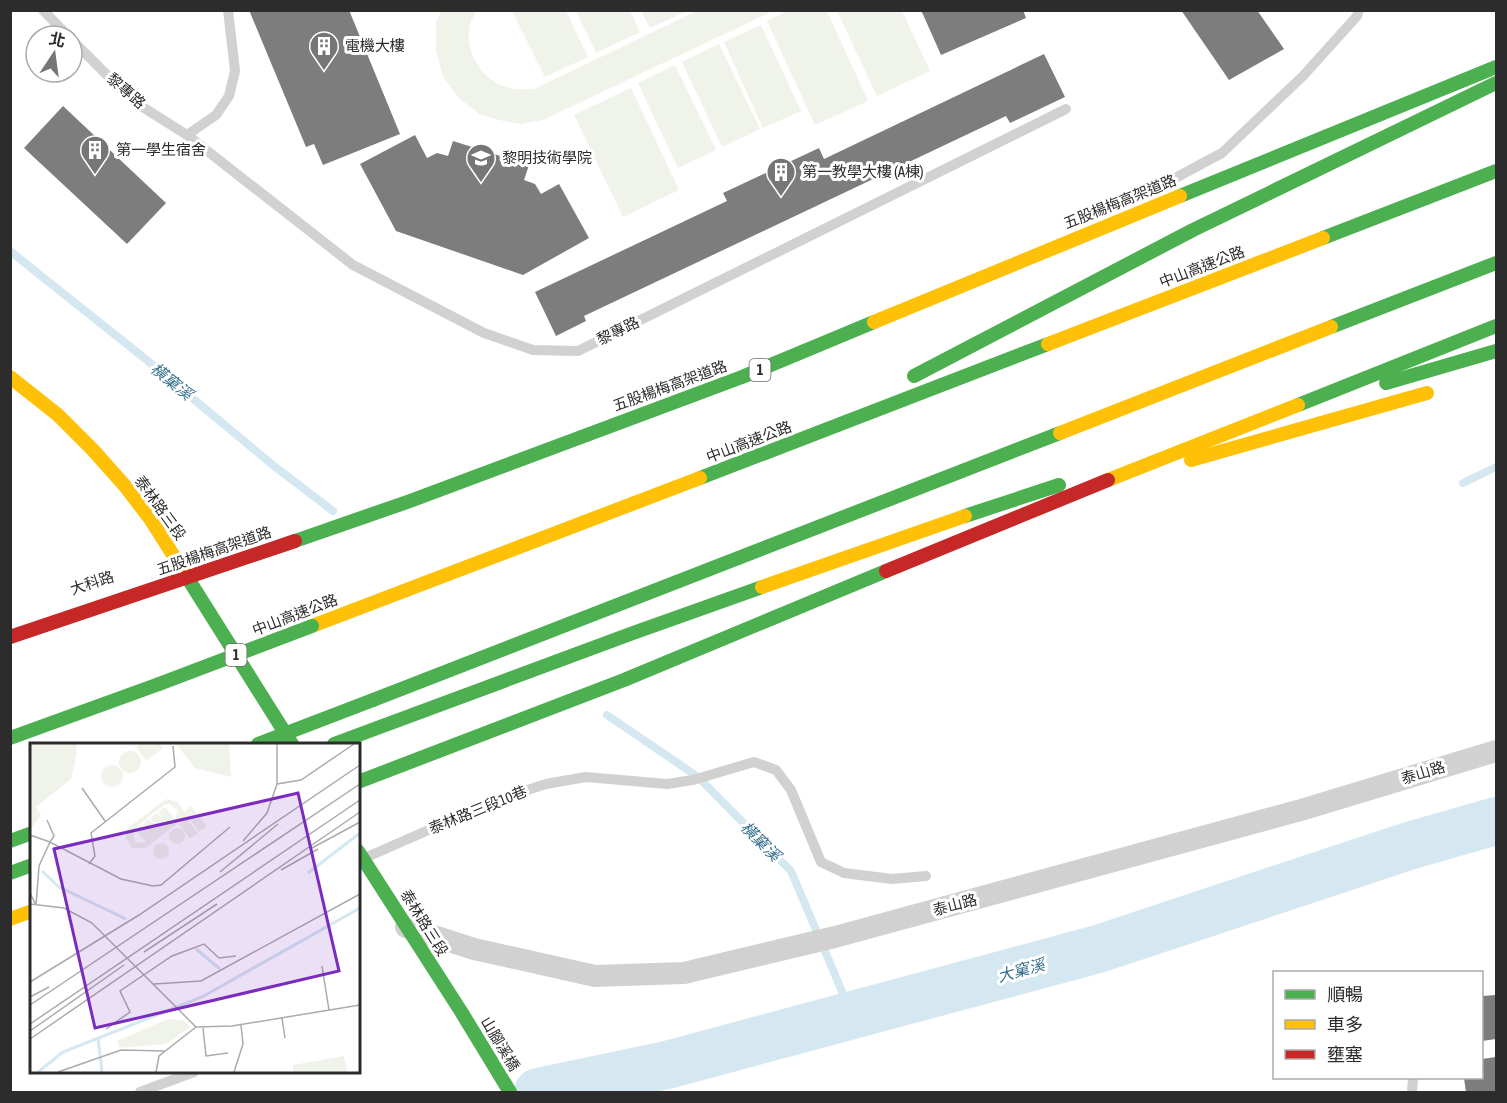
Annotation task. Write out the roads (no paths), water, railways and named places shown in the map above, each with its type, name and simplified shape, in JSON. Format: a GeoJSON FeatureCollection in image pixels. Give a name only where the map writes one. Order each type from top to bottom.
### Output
{"type":"FeatureCollection","features":[{"type":"Feature","properties":{"kind":"main road","name":"五股楊梅高架道路"},"geometry":{"type":"LineString","coordinates":[[10,637],[410,501],[742,377],[1497,67]]}},
{"type":"Feature","properties":{"kind":"main road"},"geometry":{"type":"LineString","coordinates":[[898,385],[1193,230],[1497,83]]}},
{"type":"Feature","properties":{"kind":"main road","name":"中山高速公路"},"geometry":{"type":"LineString","coordinates":[[10,738],[159,684],[771,451],[1497,171]]}},
{"type":"Feature","properties":{"kind":"main road"},"geometry":{"type":"LineString","coordinates":[[261,743],[1497,263]]}},
{"type":"Feature","properties":{"kind":"main road"},"geometry":{"type":"LineString","coordinates":[[360,781],[624,680],[984,530],[1497,326]]}},
{"type":"Feature","properties":{"kind":"main road"},"geometry":{"type":"LineString","coordinates":[[337,743],[633,633],[946,522],[1351,393],[1497,351]]}},
{"type":"Feature","properties":{"kind":"main road","name":"泰林路三段"},"geometry":{"type":"LineString","coordinates":[[10,376],[58,415],[125,486],[151,520],[291,743]]}},
{"type":"Feature","properties":{"kind":"main road"},"geometry":{"type":"LineString","coordinates":[[633,633],[994,516],[1442,389]]}},
{"type":"Feature","properties":{"kind":"main road"},"geometry":{"type":"LineString","coordinates":[[771,451],[877,396]]}},
{"type":"Feature","properties":{"kind":"main road","name":"大科路"},"geometry":{"type":"LineString","coordinates":[[10,627],[184,572]]}},
{"type":"Feature","properties":{"kind":"main road"},"geometry":{"type":"LineString","coordinates":[[10,841],[30,834]]}},
{"type":"Feature","properties":{"kind":"main road","name":"泰林路三段"},"geometry":{"type":"LineString","coordinates":[[360,857],[462,1013]]}},
{"type":"Feature","properties":{"kind":"main road"},"geometry":{"type":"LineString","coordinates":[[10,873],[30,866]]}},
{"type":"Feature","properties":{"kind":"main road"},"geometry":{"type":"LineString","coordinates":[[10,919],[30,912]]}},
{"type":"Feature","properties":{"kind":"main road","name":"山腳溪橋"},"geometry":{"type":"LineString","coordinates":[[462,1013],[510,1092]]}},
{"type":"Feature","properties":{"kind":"street","name":"泰山路"},"geometry":{"type":"LineString","coordinates":[[406,927],[474,949],[595,976],[684,973],[826,940],[1301,810],[1497,751]]}},
{"type":"Feature","properties":{"kind":"lane"},"geometry":{"type":"LineString","coordinates":[[43,10],[56,24]]}},
{"type":"Feature","properties":{"kind":"lane"},"geometry":{"type":"LineString","coordinates":[[187,135],[216,115],[229,96],[235,71],[228,10]]}},
{"type":"Feature","properties":{"kind":"lane"},"geometry":{"type":"LineString","coordinates":[[1135,200],[1221,153],[1304,76],[1357,16],[1359,10]]}},
{"type":"Feature","properties":{"kind":"lane","name":"黎專路"},"geometry":{"type":"LineString","coordinates":[[84,52],[133,101],[187,135],[353,265],[484,333],[533,350],[578,351],[1066,109]]}},
{"type":"Feature","properties":{"kind":"lane"},"geometry":{"type":"LineString","coordinates":[[184,572],[406,495],[751,368],[1060,237],[1107,214]]}},
{"type":"Feature","properties":{"kind":"lane","name":"泰林路三段10巷"},"geometry":{"type":"LineString","coordinates":[[360,857],[499,799],[546,784],[586,777],[667,784],[693,780],[754,762],[776,770],[791,790],[821,862],[844,873],[892,879],[926,876]]}},
{"type":"Feature","properties":{"kind":"lane"},"geometry":{"type":"LineString","coordinates":[[140,1092],[189,1073]]}},
{"type":"Feature","properties":{"kind":"waterway","name":"橫窠溪"},"geometry":{"type":"LineString","coordinates":[[10,251],[274,466],[333,511]]}},
{"type":"Feature","properties":{"kind":"waterway"},"geometry":{"type":"LineString","coordinates":[[1463,483],[1496,467]]}},
{"type":"Feature","properties":{"kind":"waterway","name":"橫窠溪"},"geometry":{"type":"LineString","coordinates":[[607,715],[698,777],[791,871],[852,1015]]}},
{"type":"Feature","properties":{"kind":"waterway","name":"大窠溪"},"geometry":{"type":"LineString","coordinates":[[538,1092],[667,1065],[1098,949],[1412,845],[1496,821]]}},
{"type":"Feature","properties":{"kind":"place","name":"電機大樓"},"geometry":{"type":"Point","coordinates":[324,72]}},
{"type":"Feature","properties":{"kind":"place","name":"第一學生宿舍"},"geometry":{"type":"Point","coordinates":[95,176]}},
{"type":"Feature","properties":{"kind":"place","name":"黎明技術學院"},"geometry":{"type":"Point","coordinates":[481,184]}},
{"type":"Feature","properties":{"kind":"place","name":"第一教學大樓 (A棟)"},"geometry":{"type":"Point","coordinates":[781,198]}}]}
